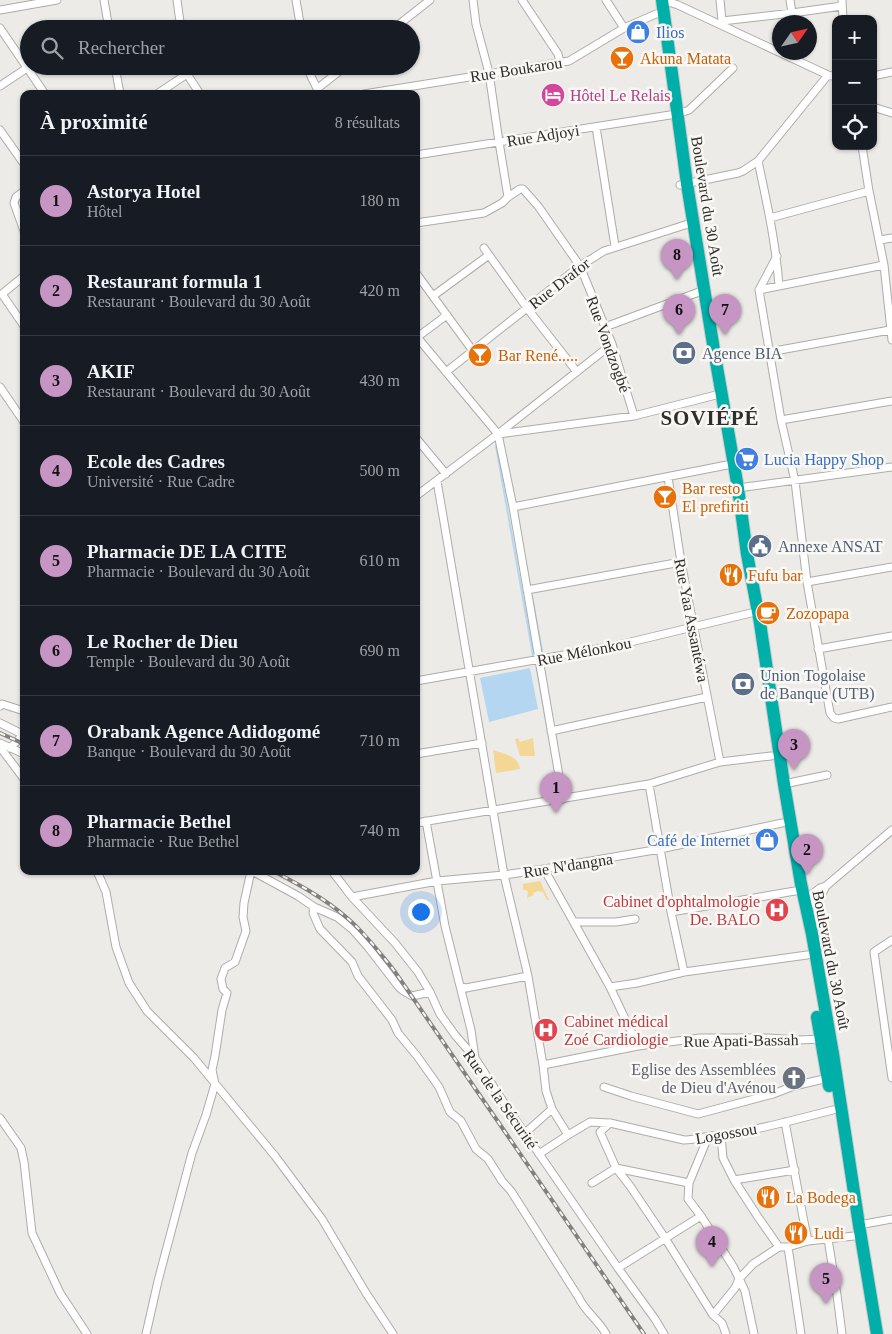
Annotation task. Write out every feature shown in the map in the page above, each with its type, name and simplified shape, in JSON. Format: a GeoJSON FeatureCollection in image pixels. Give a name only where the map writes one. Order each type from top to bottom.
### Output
{"type":"FeatureCollection","features":[{"type":"Feature","properties":{"kind":"highway"},"geometry":{"type":"LineString","coordinates":[[655,0],[661,0]]}},
{"type":"Feature","properties":{"kind":"highway","name":"Boulevard du 30 Août"},"geometry":{"type":"LineString","coordinates":[[655,0],[660,14]]}},
{"type":"Feature","properties":{"kind":"highway","name":"Boulevard du 30 Août"},"geometry":{"type":"LineString","coordinates":[[661,0],[660,14],[673,115],[714,350],[735,488],[748,554],[771,756],[782,823],[800,902],[833,1110],[877,1334]]}},
{"type":"Feature","properties":{"kind":"highway","name":"Boulevard du 30 Août"},"geometry":{"type":"LineString","coordinates":[[684,185],[688,224],[727,464],[735,488]]}},
{"type":"Feature","properties":{"kind":"highway","name":"Boulevard du 30 Août"},"geometry":{"type":"LineString","coordinates":[[754,612],[800,884],[800,902],[812,934],[833,1054],[868,1334]]}},
{"type":"Feature","properties":{"kind":"street"},"geometry":{"type":"LineString","coordinates":[[0,10],[58,0]]}},
{"type":"Feature","properties":{"kind":"street"},"geometry":{"type":"LineString","coordinates":[[104,0],[107,20]]}},
{"type":"Feature","properties":{"kind":"street"},"geometry":{"type":"LineString","coordinates":[[177,0],[180,20]]}},
{"type":"Feature","properties":{"kind":"street"},"geometry":{"type":"LineString","coordinates":[[296,0],[299,20]]}},
{"type":"Feature","properties":{"kind":"street"},"geometry":{"type":"LineString","coordinates":[[420,222],[484,213],[502,203],[508,197],[490,73],[476,24],[473,0]]}},
{"type":"Feature","properties":{"kind":"street"},"geometry":{"type":"LineString","coordinates":[[522,0],[558,54],[560,62]]}},
{"type":"Feature","properties":{"kind":"street"},"geometry":{"type":"LineString","coordinates":[[606,0],[624,28]]}},
{"type":"Feature","properties":{"kind":"street"},"geometry":{"type":"LineString","coordinates":[[661,0],[722,23],[832,76],[758,161],[738,173],[684,185]]}},
{"type":"Feature","properties":{"kind":"street"},"geometry":{"type":"LineString","coordinates":[[720,0],[722,23]]}},
{"type":"Feature","properties":{"kind":"street"},"geometry":{"type":"LineString","coordinates":[[790,0],[792,13]]}},
{"type":"Feature","properties":{"kind":"street"},"geometry":{"type":"LineString","coordinates":[[404,20],[427,1]]}},
{"type":"Feature","properties":{"kind":"street"},"geometry":{"type":"LineString","coordinates":[[722,23],[792,13],[842,3]]}},
{"type":"Feature","properties":{"kind":"street","name":"Rue Boukarou"},"geometry":{"type":"LineString","coordinates":[[388,90],[569,61],[624,28],[660,14]]}},
{"type":"Feature","properties":{"kind":"street"},"geometry":{"type":"LineString","coordinates":[[0,28],[20,58]]}},
{"type":"Feature","properties":{"kind":"street"},"geometry":{"type":"LineString","coordinates":[[673,115],[689,110],[733,68]]}},
{"type":"Feature","properties":{"kind":"street"},"geometry":{"type":"LineString","coordinates":[[877,75],[892,72]]}},
{"type":"Feature","properties":{"kind":"street"},"geometry":{"type":"LineString","coordinates":[[0,86],[20,73]]}},
{"type":"Feature","properties":{"kind":"street"},"geometry":{"type":"LineString","coordinates":[[32,75],[42,90]]}},
{"type":"Feature","properties":{"kind":"street"},"geometry":{"type":"LineString","coordinates":[[117,75],[119,90]]}},
{"type":"Feature","properties":{"kind":"street"},"geometry":{"type":"LineString","coordinates":[[162,90],[180,75]]}},
{"type":"Feature","properties":{"kind":"street"},"geometry":{"type":"LineString","coordinates":[[189,75],[198,90]]}},
{"type":"Feature","properties":{"kind":"street"},"geometry":{"type":"LineString","coordinates":[[309,75],[318,90]]}},
{"type":"Feature","properties":{"kind":"street"},"geometry":{"type":"LineString","coordinates":[[320,90],[336,75]]}},
{"type":"Feature","properties":{"kind":"street"},"geometry":{"type":"LineString","coordinates":[[877,108],[892,114]]}},
{"type":"Feature","properties":{"kind":"street","name":"Rue Adjoyi"},"geometry":{"type":"LineString","coordinates":[[420,154],[673,115]]}},
{"type":"Feature","properties":{"kind":"street"},"geometry":{"type":"LineString","coordinates":[[596,127],[615,246]]}},
{"type":"Feature","properties":{"kind":"street"},"geometry":{"type":"LineString","coordinates":[[0,130],[20,158]]}},
{"type":"Feature","properties":{"kind":"street"},"geometry":{"type":"LineString","coordinates":[[863,150],[884,265],[892,340]]}},
{"type":"Feature","properties":{"kind":"street"},"geometry":{"type":"LineString","coordinates":[[758,161],[777,256],[779,286]]}},
{"type":"Feature","properties":{"kind":"street","name":"Rue Vondzogbé"},"geometry":{"type":"LineString","coordinates":[[508,197],[523,189],[538,206],[580,266],[612,344],[634,416]]}},
{"type":"Feature","properties":{"kind":"street"},"geometry":{"type":"LineString","coordinates":[[770,218],[869,191]]}},
{"type":"Feature","properties":{"kind":"street"},"geometry":{"type":"LineString","coordinates":[[20,194],[16,197],[14,203],[20,220]]}},
{"type":"Feature","properties":{"kind":"street","name":"Rue Drafor"},"geometry":{"type":"LineString","coordinates":[[446,372],[580,266],[604,250],[688,224]]}},
{"type":"Feature","properties":{"kind":"street"},"geometry":{"type":"LineString","coordinates":[[880,240],[892,238]]}},
{"type":"Feature","properties":{"kind":"street"},"geometry":{"type":"LineString","coordinates":[[484,248],[527,308],[577,372]]}},
{"type":"Feature","properties":{"kind":"street"},"geometry":{"type":"LineString","coordinates":[[433,296],[489,255]]}},
{"type":"Feature","properties":{"kind":"street"},"geometry":{"type":"LineString","coordinates":[[777,256],[759,290],[780,420],[794,481],[807,582],[830,713],[834,718],[838,719],[892,706]]}},
{"type":"Feature","properties":{"kind":"street"},"geometry":{"type":"LineString","coordinates":[[759,290],[884,265]]}},
{"type":"Feature","properties":{"kind":"street"},"geometry":{"type":"LineString","coordinates":[[420,278],[473,351]]}},
{"type":"Feature","properties":{"kind":"street"},"geometry":{"type":"LineString","coordinates":[[20,279],[2,294],[20,320]]}},
{"type":"Feature","properties":{"kind":"street"},"geometry":{"type":"LineString","coordinates":[[605,327],[699,292]]}},
{"type":"Feature","properties":{"kind":"street"},"geometry":{"type":"LineString","coordinates":[[420,336],[446,315]]}},
{"type":"Feature","properties":{"kind":"street"},"geometry":{"type":"LineString","coordinates":[[769,352],[890,330]]}},
{"type":"Feature","properties":{"kind":"street"},"geometry":{"type":"LineString","coordinates":[[420,342],[498,434],[513,507],[563,799]]}},
{"type":"Feature","properties":{"kind":"street"},"geometry":{"type":"LineString","coordinates":[[420,493],[612,344]]}},
{"type":"Feature","properties":{"kind":"street"},"geometry":{"type":"LineString","coordinates":[[0,387],[20,416]]}},
{"type":"Feature","properties":{"kind":"street"},"geometry":{"type":"LineString","coordinates":[[498,434],[634,416],[716,395]]}},
{"type":"Feature","properties":{"kind":"street"},"geometry":{"type":"LineString","coordinates":[[780,420],[892,401]]}},
{"type":"Feature","properties":{"kind":"street"},"geometry":{"type":"LineString","coordinates":[[420,443],[446,474]]}},
{"type":"Feature","properties":{"kind":"street"},"geometry":{"type":"LineString","coordinates":[[513,507],[727,464]]}},
{"type":"Feature","properties":{"kind":"street"},"geometry":{"type":"LineString","coordinates":[[735,488],[892,467]]}},
{"type":"Feature","properties":{"kind":"street","name":"Rue Yaa Assantéwa"},"geometry":{"type":"LineString","coordinates":[[668,477],[681,562],[720,762]]}},
{"type":"Feature","properties":{"kind":"street"},"geometry":{"type":"LineString","coordinates":[[437,481],[504,875],[528,976],[546,1091],[552,1109],[568,1134],[539,1154]]}},
{"type":"Feature","properties":{"kind":"street"},"geometry":{"type":"LineString","coordinates":[[527,590],[681,562]]}},
{"type":"Feature","properties":{"kind":"street"},"geometry":{"type":"LineString","coordinates":[[807,582],[892,567]]}},
{"type":"Feature","properties":{"kind":"street","name":"Rue Mélonkou"},"geometry":{"type":"LineString","coordinates":[[420,680],[614,646],[754,612]]}},
{"type":"Feature","properties":{"kind":"street"},"geometry":{"type":"LineString","coordinates":[[818,649],[892,636]]}},
{"type":"Feature","properties":{"kind":"street"},"geometry":{"type":"LineString","coordinates":[[551,731],[707,696]]}},
{"type":"Feature","properties":{"kind":"street"},"geometry":{"type":"LineString","coordinates":[[0,706],[2,704],[20,710]]}},
{"type":"Feature","properties":{"kind":"street"},"geometry":{"type":"LineString","coordinates":[[0,723],[20,732]]}},
{"type":"Feature","properties":{"kind":"street"},"geometry":{"type":"LineString","coordinates":[[10,748],[20,738]]}},
{"type":"Feature","properties":{"kind":"street"},"geometry":{"type":"LineString","coordinates":[[0,743],[20,752]]}},
{"type":"Feature","properties":{"kind":"street"},"geometry":{"type":"LineString","coordinates":[[420,753],[482,743]]}},
{"type":"Feature","properties":{"kind":"street"},"geometry":{"type":"LineString","coordinates":[[0,747],[20,774]]}},
{"type":"Feature","properties":{"kind":"street"},"geometry":{"type":"LineString","coordinates":[[420,822],[649,784],[720,762],[771,756]]}},
{"type":"Feature","properties":{"kind":"street"},"geometry":{"type":"LineString","coordinates":[[784,784],[827,775]]}},
{"type":"Feature","properties":{"kind":"street"},"geometry":{"type":"LineString","coordinates":[[649,784],[671,912],[684,972]]}},
{"type":"Feature","properties":{"kind":"street"},"geometry":{"type":"LineString","coordinates":[[426,821],[445,926],[471,1030],[475,1058]]}},
{"type":"Feature","properties":{"kind":"street","name":"Rue N'dangna"},"geometry":{"type":"LineString","coordinates":[[352,897],[437,881],[504,875],[544,869],[660,849],[782,823]]}},
{"type":"Feature","properties":{"kind":"street"},"geometry":{"type":"LineString","coordinates":[[671,912],[800,902],[823,892],[826,886],[892,830]]}},
{"type":"Feature","properties":{"kind":"street"},"geometry":{"type":"LineString","coordinates":[[544,869],[610,987],[638,1046]]}},
{"type":"Feature","properties":{"kind":"street"},"geometry":{"type":"LineString","coordinates":[[98,875],[106,892],[116,947],[129,983],[147,1010],[194,1058],[275,1156],[322,1219],[366,1294],[393,1334]]}},
{"type":"Feature","properties":{"kind":"street"},"geometry":{"type":"LineString","coordinates":[[146,1334],[192,1154],[215,1084],[212,1070],[222,1010],[227,993],[223,989],[221,979],[225,968],[235,962],[246,931],[243,917],[244,903],[250,875]]}},
{"type":"Feature","properties":{"kind":"street"},"geometry":{"type":"LineString","coordinates":[[259,875],[298,896],[314,907],[337,917],[352,929],[402,990],[412,996],[430,992]]}},
{"type":"Feature","properties":{"kind":"street","name":"Rue de la Sécurité"},"geometry":{"type":"LineString","coordinates":[[335,875],[418,972],[440,1014],[475,1058],[506,1106],[664,1334]]}},
{"type":"Feature","properties":{"kind":"street"},"geometry":{"type":"LineString","coordinates":[[314,907],[313,913],[320,929],[352,962],[358,976],[392,1020],[398,1033],[439,1087],[450,1112],[461,1120],[476,1149],[488,1159],[511,1191],[570,1282],[584,1308],[596,1318],[606,1334]]}},
{"type":"Feature","properties":{"kind":"street"},"geometry":{"type":"LineString","coordinates":[[574,922],[616,922],[635,919]]}},
{"type":"Feature","properties":{"kind":"street"},"geometry":{"type":"LineString","coordinates":[[892,940],[874,952],[889,1035],[892,1078]]}},
{"type":"Feature","properties":{"kind":"street"},"geometry":{"type":"LineString","coordinates":[[610,987],[684,972],[807,955]]}},
{"type":"Feature","properties":{"kind":"street"},"geometry":{"type":"LineString","coordinates":[[461,987],[466,988],[528,976]]}},
{"type":"Feature","properties":{"kind":"street","name":"Rue Apati-Bassah"},"geometry":{"type":"LineString","coordinates":[[543,1065],[638,1046],[700,1038],[821,1039]]}},
{"type":"Feature","properties":{"kind":"street"},"geometry":{"type":"LineString","coordinates":[[604,1087],[698,1114],[828,1078]]}},
{"type":"Feature","properties":{"kind":"street"},"geometry":{"type":"LineString","coordinates":[[525,1133],[552,1109]]}},
{"type":"Feature","properties":{"kind":"street","name":"Logossou"},"geometry":{"type":"LineString","coordinates":[[568,1134],[590,1122],[610,1123],[684,1140],[692,1140],[721,1136],[833,1110]]}},
{"type":"Feature","properties":{"kind":"street"},"geometry":{"type":"LineString","coordinates":[[0,1118],[21,1148],[32,1233],[60,1293],[87,1334]]}},
{"type":"Feature","properties":{"kind":"street"},"geometry":{"type":"LineString","coordinates":[[785,1122],[808,1241]]}},
{"type":"Feature","properties":{"kind":"street"},"geometry":{"type":"LineString","coordinates":[[610,1123],[600,1132],[616,1168],[665,1238],[713,1315],[722,1323],[726,1334]]}},
{"type":"Feature","properties":{"kind":"street"},"geometry":{"type":"LineString","coordinates":[[721,1136],[723,1158],[734,1180],[780,1247]]}},
{"type":"Feature","properties":{"kind":"street"},"geometry":{"type":"LineString","coordinates":[[708,1137],[689,1183],[688,1198],[734,1268],[745,1291],[754,1334]]}},
{"type":"Feature","properties":{"kind":"street"},"geometry":{"type":"LineString","coordinates":[[592,1183],[616,1168],[689,1183]]}},
{"type":"Feature","properties":{"kind":"street"},"geometry":{"type":"LineString","coordinates":[[734,1180],[795,1170]]}},
{"type":"Feature","properties":{"kind":"street"},"geometry":{"type":"LineString","coordinates":[[618,1268],[701,1216]]}},
{"type":"Feature","properties":{"kind":"street"},"geometry":{"type":"LineString","coordinates":[[713,1315],[735,1288],[739,1279],[753,1264],[780,1247],[828,1238],[892,1219]]}},
{"type":"Feature","properties":{"kind":"street"},"geometry":{"type":"LineString","coordinates":[[828,1238],[842,1334]]}},
{"type":"Feature","properties":{"kind":"street"},"geometry":{"type":"LineString","coordinates":[[788,1247],[801,1334]]}},
{"type":"Feature","properties":{"kind":"shaded area"},"geometry":{"type":"Polygon","coordinates":[[[518,738],[520,742],[533,738],[535,756],[520,756],[515,739],[518,738]]]}},
{"type":"Feature","properties":{"kind":"shaded area"},"geometry":{"type":"Polygon","coordinates":[[[493,750],[513,758],[519,764],[520,769],[496,773],[493,750]]]}},
{"type":"Feature","properties":{"kind":"shaded area"},"geometry":{"type":"Polygon","coordinates":[[[540,881],[549,900],[547,900],[543,892],[538,891],[527,898],[528,892],[523,890],[523,884],[540,881]]]}},
{"type":"Feature","properties":{"kind":"water"},"geometry":{"type":"Polygon","coordinates":[[[530,668],[538,709],[489,722],[480,678],[530,668]]]}},
{"type":"Feature","properties":{"kind":"waterway"},"geometry":{"type":"LineString","coordinates":[[496,446],[533,655]]}},
{"type":"Feature","properties":{"kind":"waterway"},"geometry":{"type":"LineString","coordinates":[[532,596],[542,651]]}},
{"type":"Feature","properties":{"kind":"waterway"},"geometry":{"type":"LineString","coordinates":[[536,665],[549,738]]}},
{"type":"Feature","properties":{"kind":"waterway"},"geometry":{"type":"LineString","coordinates":[[557,782],[558,792]]}},
{"type":"Feature","properties":{"kind":"railway"},"geometry":{"type":"LineString","coordinates":[[0,733],[20,742]]}},
{"type":"Feature","properties":{"kind":"railway"},"geometry":{"type":"LineString","coordinates":[[280,875],[338,910],[359,929],[393,969],[644,1334]]}},
{"type":"Feature","properties":{"kind":"place","name":"Ilios"},"geometry":{"type":"Point","coordinates":[638,32]}},
{"type":"Feature","properties":{"kind":"place","name":"Akuna Matata"},"geometry":{"type":"Point","coordinates":[622,58]}},
{"type":"Feature","properties":{"kind":"place","name":"Hôtel Le Relais"},"geometry":{"type":"Point","coordinates":[553,95]}},
{"type":"Feature","properties":{"kind":"place","name":"Pharmacie Bethel"},"geometry":{"type":"Point","coordinates":[677,280]}},
{"type":"Feature","properties":{"kind":"place","name":"Le Rocher de Dieu"},"geometry":{"type":"Point","coordinates":[679,335]}},
{"type":"Feature","properties":{"kind":"place","name":"Orabank Agence Adidogomé"},"geometry":{"type":"Point","coordinates":[725,335]}},
{"type":"Feature","properties":{"kind":"place","name":"Agence BIA"},"geometry":{"type":"Point","coordinates":[684,353]}},
{"type":"Feature","properties":{"kind":"place","name":"Bar René....."},"geometry":{"type":"Point","coordinates":[480,355]}},
{"type":"Feature","properties":{"kind":"place","name":"Lucia Happy Shop"},"geometry":{"type":"Point","coordinates":[747,459]}},
{"type":"Feature","properties":{"kind":"place","name":"Bar resto El prefiriti"},"geometry":{"type":"Point","coordinates":[665,497]}},
{"type":"Feature","properties":{"kind":"place","name":"Annexe ANSAT"},"geometry":{"type":"Point","coordinates":[760,546]}},
{"type":"Feature","properties":{"kind":"place","name":"Fufu bar"},"geometry":{"type":"Point","coordinates":[731,575]}},
{"type":"Feature","properties":{"kind":"place","name":"Zozopapa"},"geometry":{"type":"Point","coordinates":[768,613]}},
{"type":"Feature","properties":{"kind":"place","name":"Union Togolaise de Banque (UTB)"},"geometry":{"type":"Point","coordinates":[743,684]}},
{"type":"Feature","properties":{"kind":"place","name":"AKIF"},"geometry":{"type":"Point","coordinates":[794,770]}},
{"type":"Feature","properties":{"kind":"place","name":"Astorya Hotel"},"geometry":{"type":"Point","coordinates":[556,813]}},
{"type":"Feature","properties":{"kind":"place","name":"Café de Internet"},"geometry":{"type":"Point","coordinates":[767,840]}},
{"type":"Feature","properties":{"kind":"place","name":"Restaurant formula 1"},"geometry":{"type":"Point","coordinates":[807,875]}},
{"type":"Feature","properties":{"kind":"place","name":"Cabinet d'ophtalmologie De. BALO"},"geometry":{"type":"Point","coordinates":[777,910]}},
{"type":"Feature","properties":{"kind":"place","name":"Cabinet médical Zoé Cardiologie"},"geometry":{"type":"Point","coordinates":[546,1030]}},
{"type":"Feature","properties":{"kind":"place","name":"Eglise des Assemblées de Dieu d'Avénou"},"geometry":{"type":"Point","coordinates":[794,1078]}},
{"type":"Feature","properties":{"kind":"place","name":"La Bodega"},"geometry":{"type":"Point","coordinates":[768,1197]}},
{"type":"Feature","properties":{"kind":"place","name":"Ludi"},"geometry":{"type":"Point","coordinates":[796,1233]}},
{"type":"Feature","properties":{"kind":"place","name":"Ecole des Cadres"},"geometry":{"type":"Point","coordinates":[712,1267]}},
{"type":"Feature","properties":{"kind":"place","name":"Pharmacie DE LA CITE"},"geometry":{"type":"Point","coordinates":[826,1304]}},
{"type":"Feature","properties":{"kind":"district","name":"SOVIÉPÉ"},"geometry":{"type":"Point","coordinates":[710,418]}}]}
